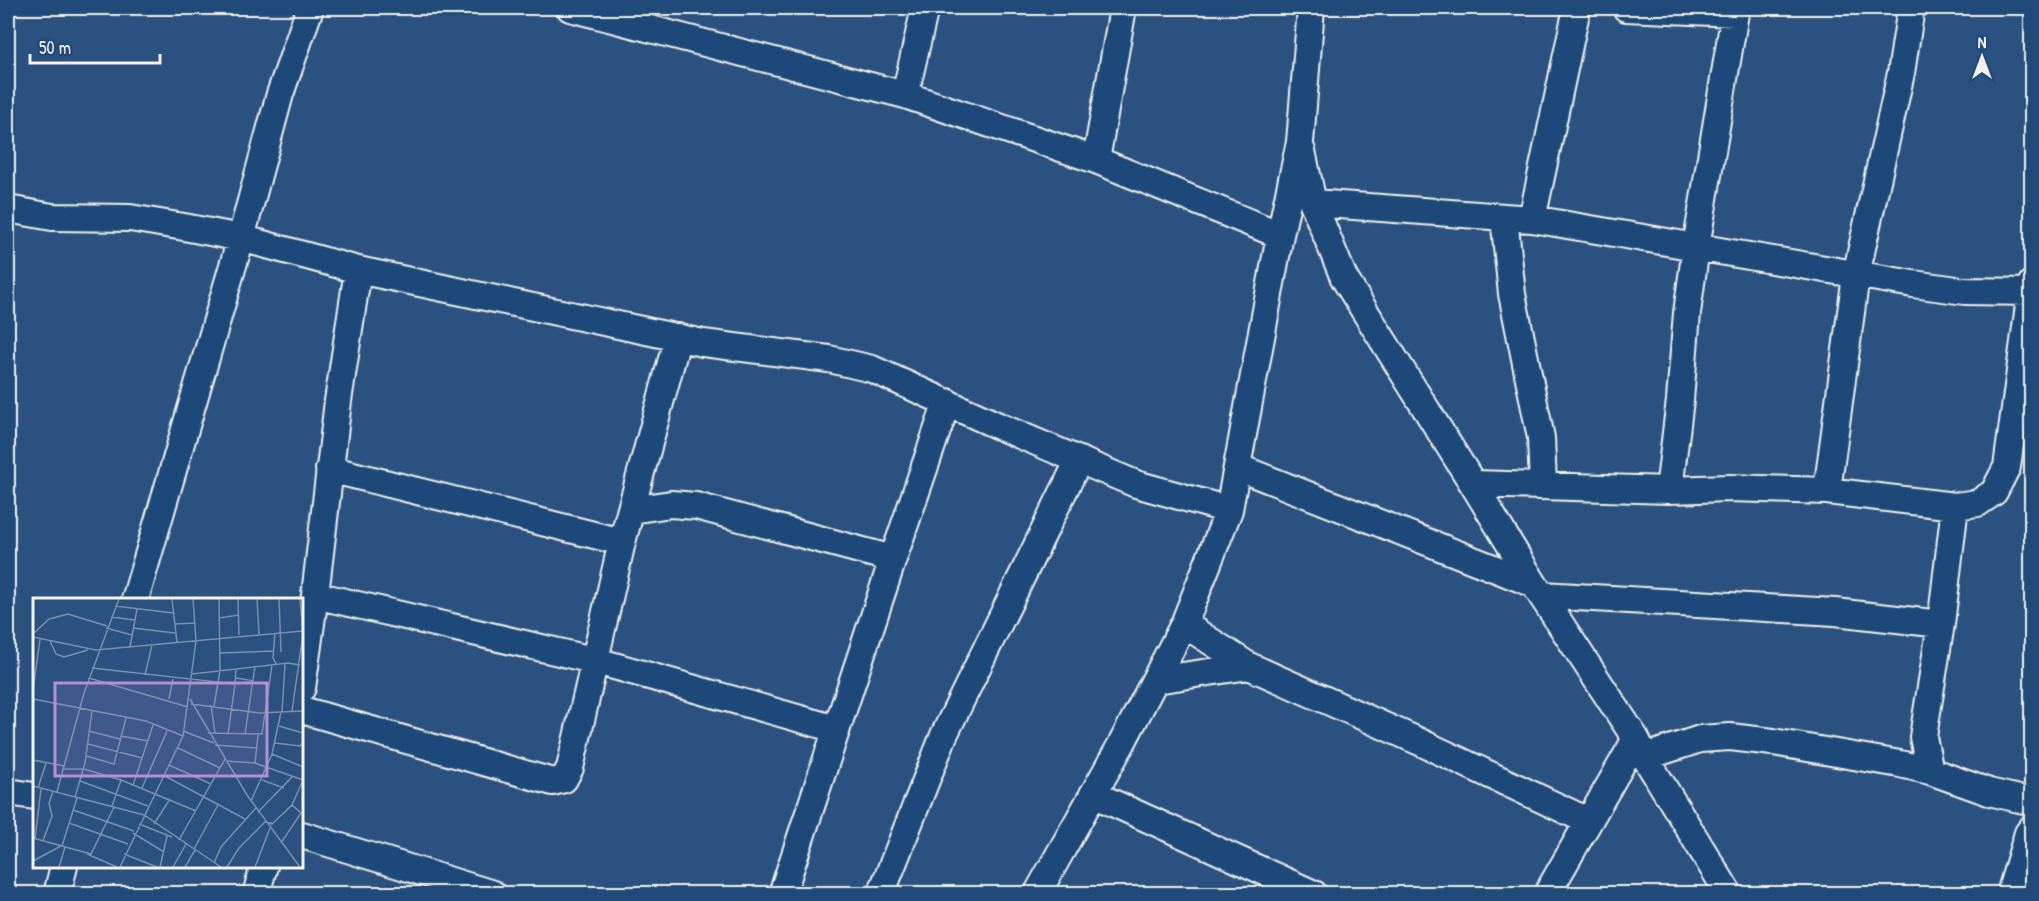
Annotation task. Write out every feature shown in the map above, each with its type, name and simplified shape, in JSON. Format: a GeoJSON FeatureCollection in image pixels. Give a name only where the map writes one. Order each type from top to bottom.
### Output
{"type":"FeatureCollection","features":[{"type":"Feature","properties":{"kind":"street"},"geometry":{"type":"LineString","coordinates":[[136,598],[241,238],[280,94],[310,8]]}},
{"type":"Feature","properties":{"kind":"street"},"geometry":{"type":"LineString","coordinates":[[570,8],[905,95],[1096,160],[1280,235]]}},
{"type":"Feature","properties":{"kind":"street"},"geometry":{"type":"LineString","coordinates":[[905,95],[926,8]]}},
{"type":"Feature","properties":{"kind":"street"},"geometry":{"type":"LineString","coordinates":[[1096,160],[1123,8]]}},
{"type":"Feature","properties":{"kind":"street"},"geometry":{"type":"LineString","coordinates":[[1042,892],[1184,624],[1229,510],[1280,235],[1300,142],[1311,8]]}},
{"type":"Feature","properties":{"kind":"street"},"geometry":{"type":"LineString","coordinates":[[1532,219],[1577,8]]}},
{"type":"Feature","properties":{"kind":"street"},"geometry":{"type":"LineString","coordinates":[[1626,8],[1735,10],[1696,247],[1669,490]]}},
{"type":"Feature","properties":{"kind":"street"},"geometry":{"type":"LineString","coordinates":[[1827,491],[1856,275],[1901,73],[1911,8]]}},
{"type":"Feature","properties":{"kind":"street"},"geometry":{"type":"LineString","coordinates":[[1300,142],[1313,203],[1344,278],[1538,590],[1640,748],[1729,894]]}},
{"type":"Feature","properties":{"kind":"street"},"geometry":{"type":"LineString","coordinates":[[1313,203],[1532,219],[1856,275],[1965,291],[2031,292]]}},
{"type":"Feature","properties":{"kind":"street"},"geometry":{"type":"LineString","coordinates":[[8,209],[52,217],[130,218],[241,238],[358,270],[678,337],[715,344],[829,358],[872,369],[1136,484],[1229,510]]}},
{"type":"Feature","properties":{"kind":"street"},"geometry":{"type":"LineString","coordinates":[[1504,217],[1512,294],[1541,438],[1543,486]]}},
{"type":"Feature","properties":{"kind":"street"},"geometry":{"type":"LineString","coordinates":[[303,681],[329,469],[358,270]]}},
{"type":"Feature","properties":{"kind":"street"},"geometry":{"type":"LineString","coordinates":[[1473,484],[1669,490],[1729,488],[1827,491],[1955,506],[1977,503],[1994,492],[2007,467],[2031,284]]}},
{"type":"Feature","properties":{"kind":"street"},"geometry":{"type":"LineString","coordinates":[[303,710],[503,769],[553,782],[564,779],[570,768],[593,660],[622,542],[678,337]]}},
{"type":"Feature","properties":{"kind":"street"},"geometry":{"type":"LineString","coordinates":[[782,894],[947,402]]}},
{"type":"Feature","properties":{"kind":"street"},"geometry":{"type":"LineString","coordinates":[[881,894],[944,735],[1079,460]]}},
{"type":"Feature","properties":{"kind":"street"},"geometry":{"type":"LineString","coordinates":[[1237,468],[1538,590],[1835,612],[1941,624]]}},
{"type":"Feature","properties":{"kind":"street"},"geometry":{"type":"LineString","coordinates":[[329,469],[622,542]]}},
{"type":"Feature","properties":{"kind":"street"},"geometry":{"type":"LineString","coordinates":[[631,510],[671,504],[696,506],[893,559]]}},
{"type":"Feature","properties":{"kind":"street"},"geometry":{"type":"LineString","coordinates":[[1930,771],[1923,737],[1941,624],[1955,506]]}},
{"type":"Feature","properties":{"kind":"street"},"geometry":{"type":"LineString","coordinates":[[315,595],[593,660],[836,729]]}},
{"type":"Feature","properties":{"kind":"street"},"geometry":{"type":"LineString","coordinates":[[1184,624],[1249,666],[1418,741],[1588,821]]}},
{"type":"Feature","properties":{"kind":"street"},"geometry":{"type":"LineString","coordinates":[[1156,680],[1249,666]]}},
{"type":"Feature","properties":{"kind":"street"},"geometry":{"type":"LineString","coordinates":[[1547,894],[1588,821],[1640,748],[1730,737],[1830,750],[1930,771],[1989,792],[2031,802]]}},
{"type":"Feature","properties":{"kind":"street"},"geometry":{"type":"LineString","coordinates":[[1900,764],[1923,737]]}},
{"type":"Feature","properties":{"kind":"street"},"geometry":{"type":"LineString","coordinates":[[8,792],[33,796]]}},
{"type":"Feature","properties":{"kind":"street"},"geometry":{"type":"LineString","coordinates":[[1093,794],[1314,894]]}},
{"type":"Feature","properties":{"kind":"street"},"geometry":{"type":"LineString","coordinates":[[2010,894],[2031,828]]}},
{"type":"Feature","properties":{"kind":"street"},"geometry":{"type":"LineString","coordinates":[[303,835],[493,894]]}},
{"type":"Feature","properties":{"kind":"street"},"geometry":{"type":"LineString","coordinates":[[57,894],[64,868]]}},
{"type":"Feature","properties":{"kind":"street"},"geometry":{"type":"LineString","coordinates":[[256,894],[264,868]]}}]}
